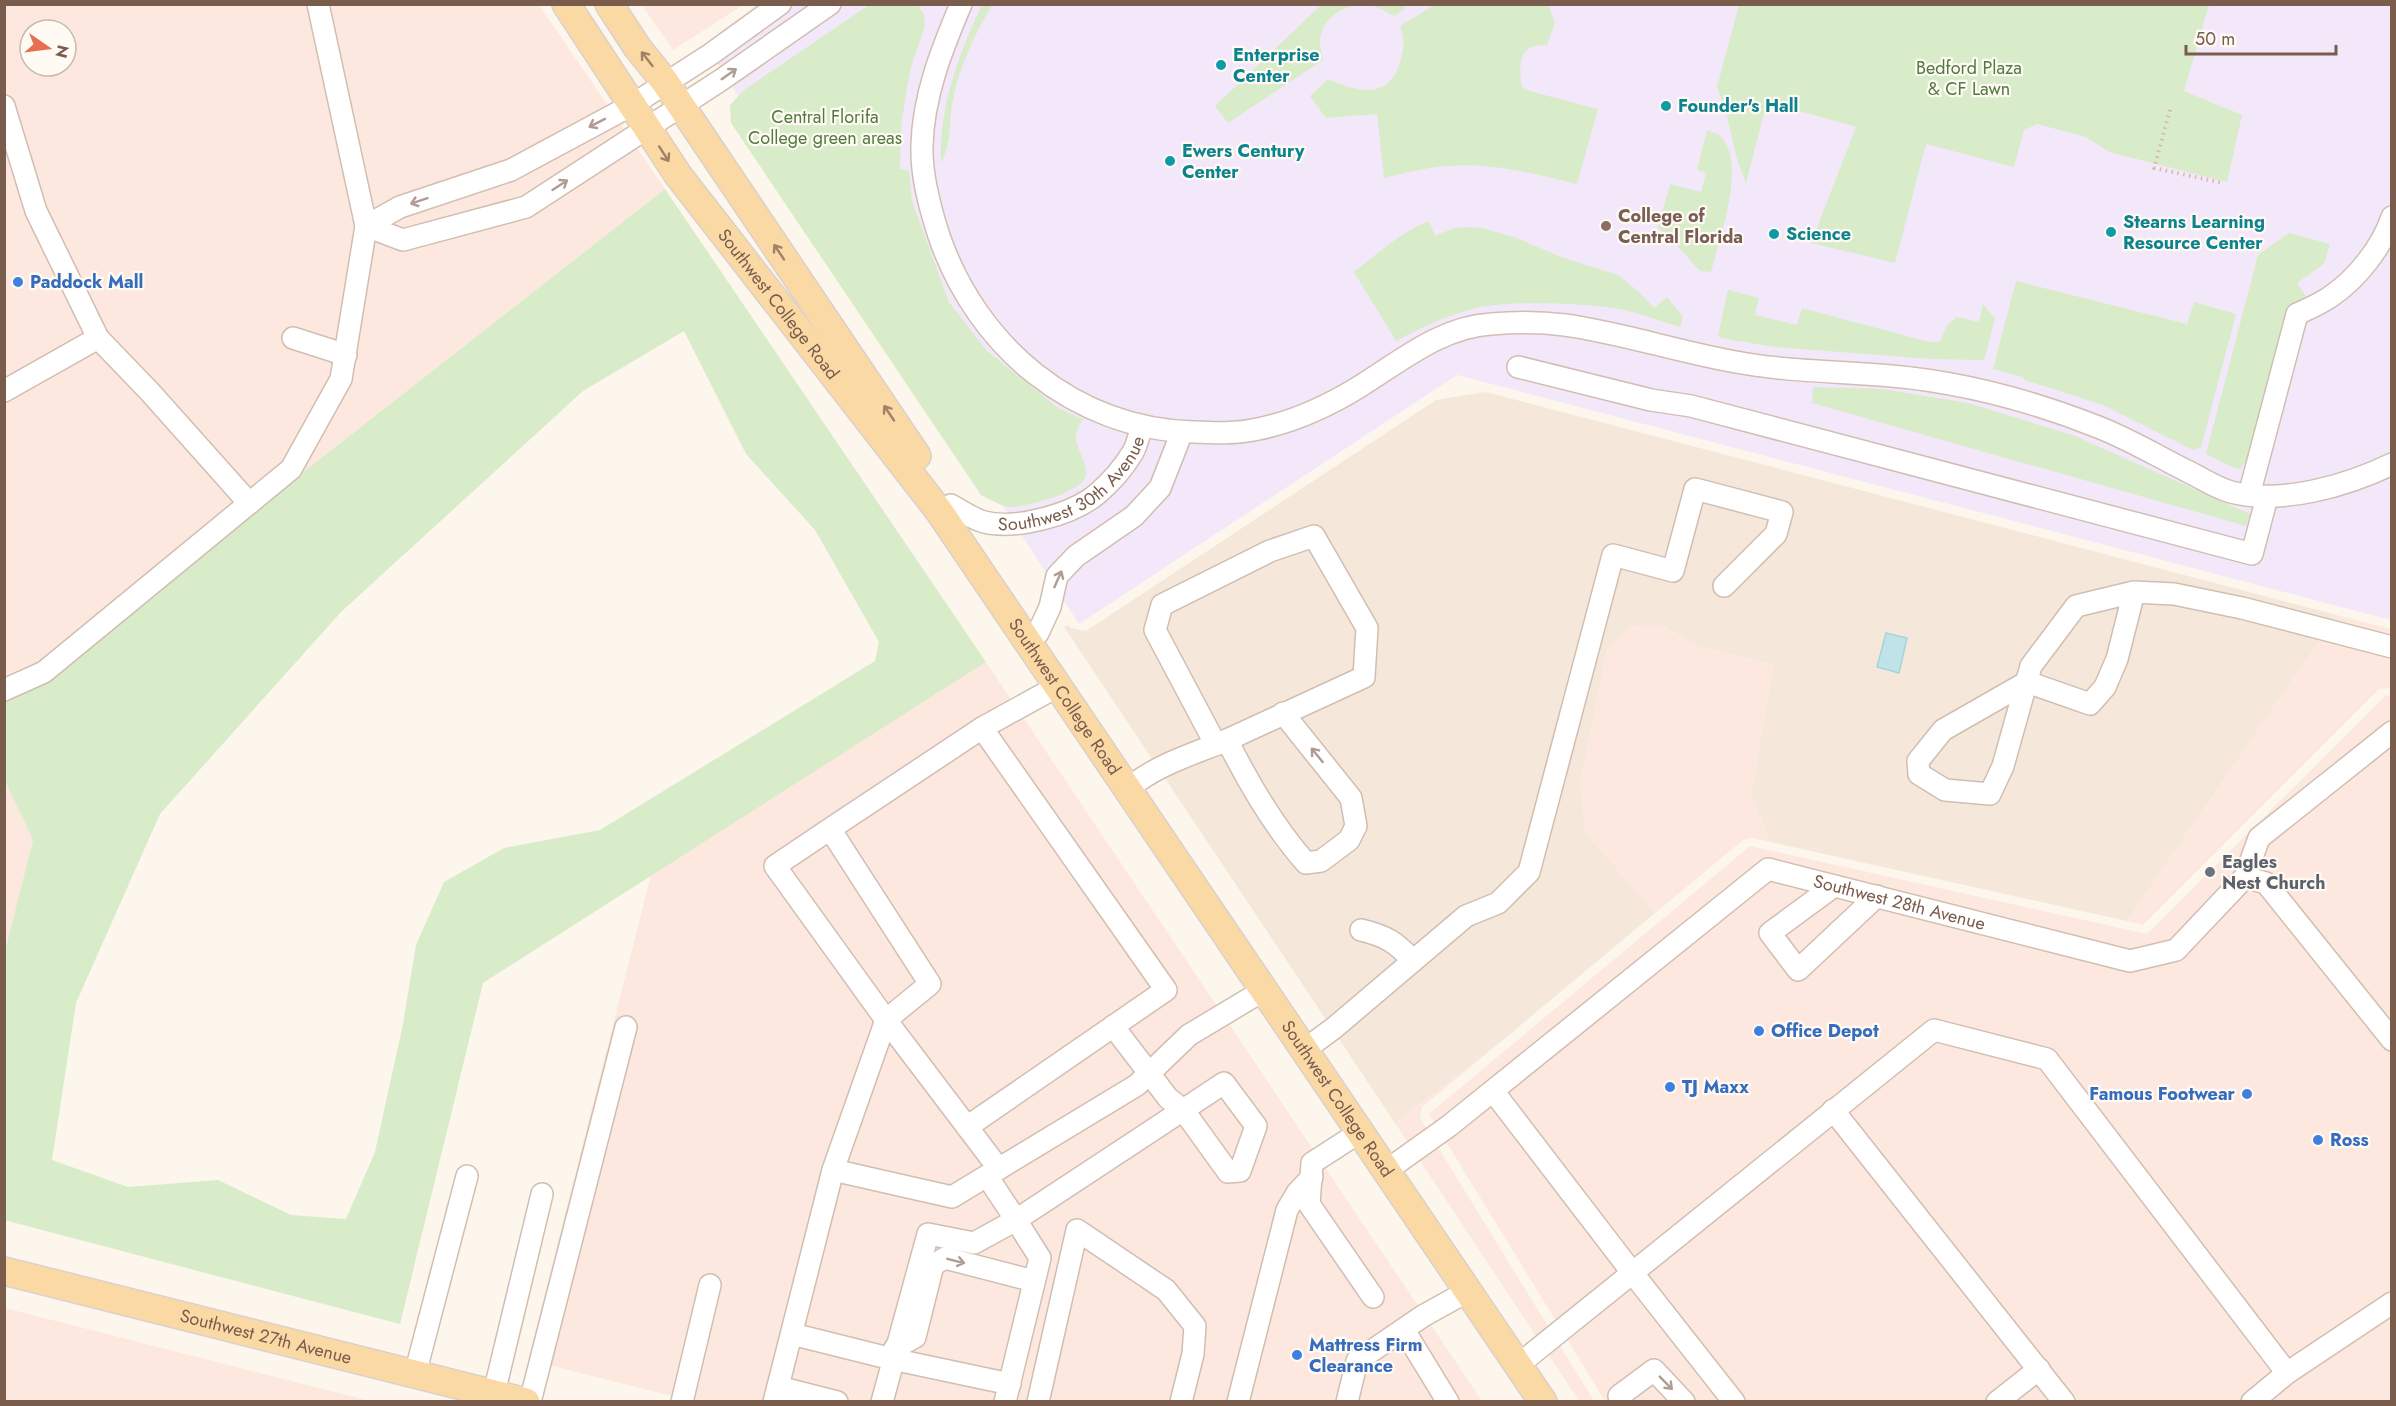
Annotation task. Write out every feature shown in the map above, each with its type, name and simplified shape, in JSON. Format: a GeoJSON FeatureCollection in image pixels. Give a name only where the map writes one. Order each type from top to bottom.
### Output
{"type":"FeatureCollection","features":[{"type":"Feature","properties":{"kind":"main road","name":"Southwest College Road"},"geometry":{"type":"LineString","coordinates":[[566,4],[678,175],[939,511],[1543,1401]]}},
{"type":"Feature","properties":{"kind":"main road","name":"Southwest College Road"},"geometry":{"type":"LineString","coordinates":[[609,4],[637,47],[665,82],[1556,1401]]}},
{"type":"Feature","properties":{"kind":"main road","name":"Southwest 27th Avenue"},"geometry":{"type":"LineString","coordinates":[[4,1272],[528,1401]]}},
{"type":"Feature","properties":{"kind":"street"},"geometry":{"type":"LineString","coordinates":[[4,690],[44,672],[291,469],[340,379],[346,355],[366,226],[318,4]]}},
{"type":"Feature","properties":{"kind":"street"},"geometry":{"type":"LineString","coordinates":[[366,226],[400,207],[511,170],[632,105],[711,54],[780,4]]}},
{"type":"Feature","properties":{"kind":"street"},"geometry":{"type":"LineString","coordinates":[[366,226],[403,240],[526,207],[681,106],[830,4]]}},
{"type":"Feature","properties":{"kind":"street"},"geometry":{"type":"LineString","coordinates":[[961,4],[940,56],[928,101],[921,148],[930,208],[947,260],[985,322],[1027,369],[1084,405],[1142,426]]}},
{"type":"Feature","properties":{"kind":"street"},"geometry":{"type":"LineString","coordinates":[[4,106],[36,211],[98,338],[150,392],[249,503]]}},
{"type":"Feature","properties":{"kind":"street"},"geometry":{"type":"LineString","coordinates":[[1518,367],[1651,400],[1691,406],[2252,554],[2258,496],[2297,314],[2330,297],[2351,279],[2377,247],[2387,231],[2391,217]]}},
{"type":"Feature","properties":{"kind":"street","name":"Southwest 30th Avenue"},"geometry":{"type":"LineString","coordinates":[[951,505],[983,522],[1010,524],[1020,524],[1061,513],[1096,495],[1115,475],[1134,450],[1142,426],[1182,432],[1212,433],[1256,430],[1311,413],[1354,390],[1450,331],[1488,324],[1562,324],[1737,363],[1929,381],[2001,396],[2077,419],[2114,434],[2216,486],[2258,496]]}},
{"type":"Feature","properties":{"kind":"street"},"geometry":{"type":"LineString","coordinates":[[4,392],[98,338]]}},
{"type":"Feature","properties":{"kind":"street"},"geometry":{"type":"LineString","coordinates":[[293,338],[346,355]]}},
{"type":"Feature","properties":{"kind":"street"},"geometry":{"type":"LineString","coordinates":[[1038,633],[1050,607],[1057,576],[1076,556],[1134,516],[1160,488],[1182,432]]}},
{"type":"Feature","properties":{"kind":"street"},"geometry":{"type":"LineString","coordinates":[[2258,496],[2328,487],[2353,481],[2391,464]]}},
{"type":"Feature","properties":{"kind":"street"},"geometry":{"type":"LineString","coordinates":[[1315,1042],[1466,916],[1498,903],[1529,872],[1613,555],[1673,571],[1695,489],[1782,512],[1776,534],[1724,586]]}},
{"type":"Feature","properties":{"kind":"street"},"geometry":{"type":"LineString","coordinates":[[1138,781],[1157,767],[1221,742],[1283,713],[1364,677],[1367,628],[1314,536],[1270,551],[1162,605],[1155,630],[1221,742],[1289,843],[1306,863],[1321,861],[1349,840],[1356,826],[1352,798],[1283,713]]}},
{"type":"Feature","properties":{"kind":"street"},"geometry":{"type":"LineString","coordinates":[[2134,592],[2117,659],[2105,687],[2090,704],[2027,682],[1943,730],[1918,761],[1919,774],[1945,790],[1990,794],[2003,766],[2027,682],[2031,666],[2076,606],[2134,592],[2174,594],[2242,608],[2391,647]]}},
{"type":"Feature","properties":{"kind":"street"},"geometry":{"type":"LineString","coordinates":[[792,1334],[894,1353],[1007,1393],[1040,1258],[1016,1220],[993,1172],[967,1127],[886,1020],[775,866],[982,728],[1058,686]]}},
{"type":"Feature","properties":{"kind":"street"},"geometry":{"type":"LineString","coordinates":[[967,1127],[1166,990],[982,728]]}},
{"type":"Feature","properties":{"kind":"street"},"geometry":{"type":"LineString","coordinates":[[2391,732],[2259,838],[2245,877],[2266,883],[2391,1040]]}},
{"type":"Feature","properties":{"kind":"street"},"geometry":{"type":"LineString","coordinates":[[830,829],[930,984],[886,1020],[833,1170],[776,1394],[837,1401]]}},
{"type":"Feature","properties":{"kind":"street","name":"Southwest 28th Avenue"},"geometry":{"type":"LineString","coordinates":[[1397,1163],[1449,1126],[1768,869],[2130,961],[2176,950],[2245,877]]}},
{"type":"Feature","properties":{"kind":"street"},"geometry":{"type":"LineString","coordinates":[[1834,886],[1770,933],[1798,970],[1876,896]]}},
{"type":"Feature","properties":{"kind":"street"},"geometry":{"type":"LineString","coordinates":[[1361,930],[1380,934],[1398,944],[1413,961]]}},
{"type":"Feature","properties":{"kind":"street"},"geometry":{"type":"LineString","coordinates":[[833,1170],[952,1197],[1137,1085],[1190,1035],[1264,990]]}},
{"type":"Feature","properties":{"kind":"street"},"geometry":{"type":"LineString","coordinates":[[882,1401],[928,1234],[974,1243],[1016,1220],[1184,1111],[1168,1098],[1113,1026]]}},
{"type":"Feature","properties":{"kind":"street"},"geometry":{"type":"LineString","coordinates":[[528,1401],[626,1027]]}},
{"type":"Feature","properties":{"kind":"street"},"geometry":{"type":"LineString","coordinates":[[1528,1357],[1934,1030],[2047,1059],[2287,1373]]}},
{"type":"Feature","properties":{"kind":"street"},"geometry":{"type":"LineString","coordinates":[[1493,1091],[1631,1272],[1734,1401]]}},
{"type":"Feature","properties":{"kind":"street"},"geometry":{"type":"LineString","coordinates":[[1833,1110],[2064,1401]]}},
{"type":"Feature","properties":{"kind":"street"},"geometry":{"type":"LineString","coordinates":[[1360,1132],[1312,1163],[1309,1204],[1373,1297]]}},
{"type":"Feature","properties":{"kind":"street"},"geometry":{"type":"LineString","coordinates":[[415,1374],[467,1176]]}},
{"type":"Feature","properties":{"kind":"street"},"geometry":{"type":"LineString","coordinates":[[1238,1401],[1287,1210],[1297,1193],[1312,1177]]}},
{"type":"Feature","properties":{"kind":"street"},"geometry":{"type":"LineString","coordinates":[[494,1394],[542,1194]]}},
{"type":"Feature","properties":{"kind":"street"},"geometry":{"type":"LineString","coordinates":[[1038,1401],[1077,1230],[1166,1290],[1195,1326],[1193,1354],[1181,1401]]}},
{"type":"Feature","properties":{"kind":"street"},"geometry":{"type":"LineString","coordinates":[[894,1353],[915,1337],[933,1265],[945,1258],[1034,1281]]}},
{"type":"Feature","properties":{"kind":"street"},"geometry":{"type":"LineString","coordinates":[[682,1401],[710,1285]]}},
{"type":"Feature","properties":{"kind":"street"},"geometry":{"type":"LineString","coordinates":[[1347,1401],[1357,1362],[1468,1291]]}},
{"type":"Feature","properties":{"kind":"street"},"geometry":{"type":"LineString","coordinates":[[2252,1401],[2287,1373],[2391,1303]]}},
{"type":"Feature","properties":{"kind":"street"},"geometry":{"type":"LineString","coordinates":[[1404,1330],[1448,1401]]}},
{"type":"Feature","properties":{"kind":"street"},"geometry":{"type":"LineString","coordinates":[[1997,1401],[2039,1369]]}},
{"type":"Feature","properties":{"kind":"street"},"geometry":{"type":"LineString","coordinates":[[1622,1401],[1619,1396],[1654,1370],[1684,1401]]}},
{"type":"Feature","properties":{"kind":"path"},"geometry":{"type":"LineString","coordinates":[[2170,110],[2154,168],[2223,183]]}},
{"type":"Feature","properties":{"kind":"shaded area","name":"College of Central Florida"},"geometry":{"type":"Polygon","coordinates":[[[776,4],[2391,5],[2391,620],[1457,375],[1079,624],[711,54],[776,4]]]}},
{"type":"Feature","properties":{"kind":"shaded area"},"geometry":{"type":"Polygon","coordinates":[[[5,5],[539,5],[665,189],[67,657],[5,694],[5,5]]]}},
{"type":"Feature","properties":{"kind":"shaded area"},"geometry":{"type":"Polygon","coordinates":[[[642,5],[743,5],[673,50],[642,5]]]}},
{"type":"Feature","properties":{"kind":"shaded area"},"geometry":{"type":"Polygon","coordinates":[[[1486,392],[2337,615],[2127,921],[1770,842],[1751,794],[1773,665],[1699,647],[1661,625],[1607,651],[1580,784],[1586,833],[1655,913],[1486,1054],[1395,1123],[1064,627],[1068,625],[1071,628],[1086,631],[1436,400],[1486,392]]]}},
{"type":"Feature","properties":{"kind":"shaded area"},"geometry":{"type":"Polygon","coordinates":[[[2337,615],[2391,629],[2391,688],[2379,689],[2143,925],[2127,921],[2337,615]]]}},
{"type":"Feature","properties":{"kind":"shaded area"},"geometry":{"type":"Polygon","coordinates":[[[1661,625],[1699,647],[1773,665],[1751,794],[1770,842],[1751,838],[1743,840],[1655,913],[1586,833],[1580,784],[1607,651],[1631,626],[1661,625]]]}},
{"type":"Feature","properties":{"kind":"shaded area"},"geometry":{"type":"Polygon","coordinates":[[[986,662],[1482,1401],[696,1402],[528,1360],[651,875],[986,662]]]}},
{"type":"Feature","properties":{"kind":"shaded area"},"geometry":{"type":"Polygon","coordinates":[[[2386,695],[2391,697],[2391,1401],[1605,1401],[1429,1114],[1750,846],[2147,934],[2386,695]]]}},
{"type":"Feature","properties":{"kind":"shaded area"},"geometry":{"type":"Polygon","coordinates":[[[5,781],[33,840],[5,951],[5,781]]]}},
{"type":"Feature","properties":{"kind":"shaded area"},"geometry":{"type":"Polygon","coordinates":[[[1486,1054],[1422,1107],[1420,1118],[1594,1401],[1579,1401],[1395,1123],[1486,1054]]]}},
{"type":"Feature","properties":{"kind":"shaded area"},"geometry":{"type":"Polygon","coordinates":[[[5,1308],[362,1399],[372,1401],[5,1401],[5,1308]]]}},
{"type":"Feature","properties":{"kind":"green space"},"geometry":{"type":"Polygon","coordinates":[[[1548,4],[1555,22],[1547,45],[1534,46],[1524,54],[1521,64],[1522,87],[1598,109],[1577,184],[1513,170],[1464,165],[1416,170],[1384,178],[1377,114],[1326,118],[1310,96],[1328,79],[1362,90],[1382,87],[1397,72],[1403,50],[1400,26],[1434,5],[1548,4]]]}},
{"type":"Feature","properties":{"kind":"green space","name":"Central Florifa College green areas"},"geometry":{"type":"Polygon","coordinates":[[[869,5],[918,5],[925,16],[924,29],[910,70],[901,126],[900,169],[909,171],[912,201],[949,302],[987,351],[1058,408],[1083,419],[1076,441],[1086,476],[1075,488],[1065,493],[1029,504],[1011,507],[981,495],[731,123],[730,105],[744,90],[869,5]]]}},
{"type":"Feature","properties":{"kind":"green space"},"geometry":{"type":"Polygon","coordinates":[[[982,5],[992,5],[974,39],[956,86],[947,147],[941,163],[943,121],[952,81],[965,43],[982,5]]]}},
{"type":"Feature","properties":{"kind":"green space"},"geometry":{"type":"Polygon","coordinates":[[[1321,5],[1355,5],[1338,12],[1326,24],[1320,41],[1323,60],[1228,123],[1215,106],[1321,5]]]}},
{"type":"Feature","properties":{"kind":"green space"},"geometry":{"type":"Polygon","coordinates":[[[1366,5],[1403,5],[1405,9],[1394,16],[1366,5]]]}},
{"type":"Feature","properties":{"kind":"green space","name":"Bedford Plaza & CF Lawn"},"geometry":{"type":"Polygon","coordinates":[[[1739,5],[2209,5],[2184,91],[2242,115],[2227,182],[2109,152],[2086,137],[2037,124],[2024,130],[2014,167],[1926,144],[1895,263],[1811,243],[1856,127],[1767,102],[1746,183],[1717,87],[1739,5]]]}},
{"type":"Feature","properties":{"kind":"green space"},"geometry":{"type":"Polygon","coordinates":[[[1707,130],[1720,136],[1728,148],[1732,164],[1729,202],[1711,272],[1700,271],[1658,228],[1670,184],[1701,192],[1706,173],[1697,170],[1707,130]]]}},
{"type":"Feature","properties":{"kind":"green space"},"geometry":{"type":"Polygon","coordinates":[[[665,189],[986,662],[483,983],[400,1324],[4,1220],[5,951],[33,840],[5,781],[5,694],[67,657],[665,189]],[[684,331],[583,391],[341,612],[160,814],[76,1003],[52,1160],[128,1187],[218,1180],[291,1215],[346,1219],[375,1152],[403,1024],[416,945],[444,882],[504,848],[600,830],[875,661],[879,642],[815,530],[746,454],[684,331]]]}},
{"type":"Feature","properties":{"kind":"green space"},"geometry":{"type":"Polygon","coordinates":[[[1429,221],[1435,236],[1454,228],[1482,228],[1514,237],[1564,258],[1618,275],[1654,308],[1667,297],[1683,317],[1680,327],[1622,309],[1523,303],[1472,309],[1433,323],[1396,341],[1354,272],[1399,237],[1429,221]]]}},
{"type":"Feature","properties":{"kind":"green space"},"geometry":{"type":"Polygon","coordinates":[[[2289,233],[2330,244],[2324,264],[2297,283],[2307,298],[2286,314],[2248,459],[2240,469],[2206,454],[2258,255],[2289,233]]]}},
{"type":"Feature","properties":{"kind":"green space"},"geometry":{"type":"Polygon","coordinates":[[[2016,281],[2187,324],[2194,302],[2236,314],[2201,447],[2193,450],[2103,405],[1993,369],[2016,281]]]}},
{"type":"Feature","properties":{"kind":"green space"},"geometry":{"type":"Polygon","coordinates":[[[1728,290],[1759,298],[1755,315],[1797,325],[1802,308],[1929,342],[1939,342],[1947,325],[1957,317],[1979,322],[1983,304],[1995,319],[1984,360],[1930,359],[1775,347],[1720,338],[1718,335],[1728,290]]]}},
{"type":"Feature","properties":{"kind":"green space"},"geometry":{"type":"Polygon","coordinates":[[[1813,387],[1882,389],[1968,403],[2075,436],[2250,514],[2246,526],[1812,403],[1813,387]]]}},
{"type":"Feature","properties":{"kind":"water"},"geometry":{"type":"Polygon","coordinates":[[[1886,633],[1907,638],[1899,673],[1877,667],[1886,633]]]}},
{"type":"Feature","properties":{"kind":"place","name":"Enterprise Center"},"geometry":{"type":"Point","coordinates":[1221,65]}},
{"type":"Feature","properties":{"kind":"place","name":"Founder's Hall"},"geometry":{"type":"Point","coordinates":[1666,106]}},
{"type":"Feature","properties":{"kind":"place","name":"Ewers Century Center"},"geometry":{"type":"Point","coordinates":[1170,161]}},
{"type":"Feature","properties":{"kind":"place","name":"College of Central Florida"},"geometry":{"type":"Point","coordinates":[1606,226]}},
{"type":"Feature","properties":{"kind":"place","name":"Stearns Learning Resource Center"},"geometry":{"type":"Point","coordinates":[2111,232]}},
{"type":"Feature","properties":{"kind":"place","name":"Science"},"geometry":{"type":"Point","coordinates":[1774,234]}},
{"type":"Feature","properties":{"kind":"place","name":"Paddock Mall"},"geometry":{"type":"Point","coordinates":[18,282]}},
{"type":"Feature","properties":{"kind":"place","name":"Eagles Nest Church"},"geometry":{"type":"Point","coordinates":[2210,872]}},
{"type":"Feature","properties":{"kind":"place","name":"Office Depot"},"geometry":{"type":"Point","coordinates":[1759,1031]}},
{"type":"Feature","properties":{"kind":"place","name":"TJ Maxx"},"geometry":{"type":"Point","coordinates":[1670,1087]}},
{"type":"Feature","properties":{"kind":"place","name":"Famous Footwear"},"geometry":{"type":"Point","coordinates":[2247,1094]}},
{"type":"Feature","properties":{"kind":"place","name":"Ross"},"geometry":{"type":"Point","coordinates":[2318,1140]}},
{"type":"Feature","properties":{"kind":"place","name":"Mattress Firm Clearance"},"geometry":{"type":"Point","coordinates":[1297,1355]}}]}
